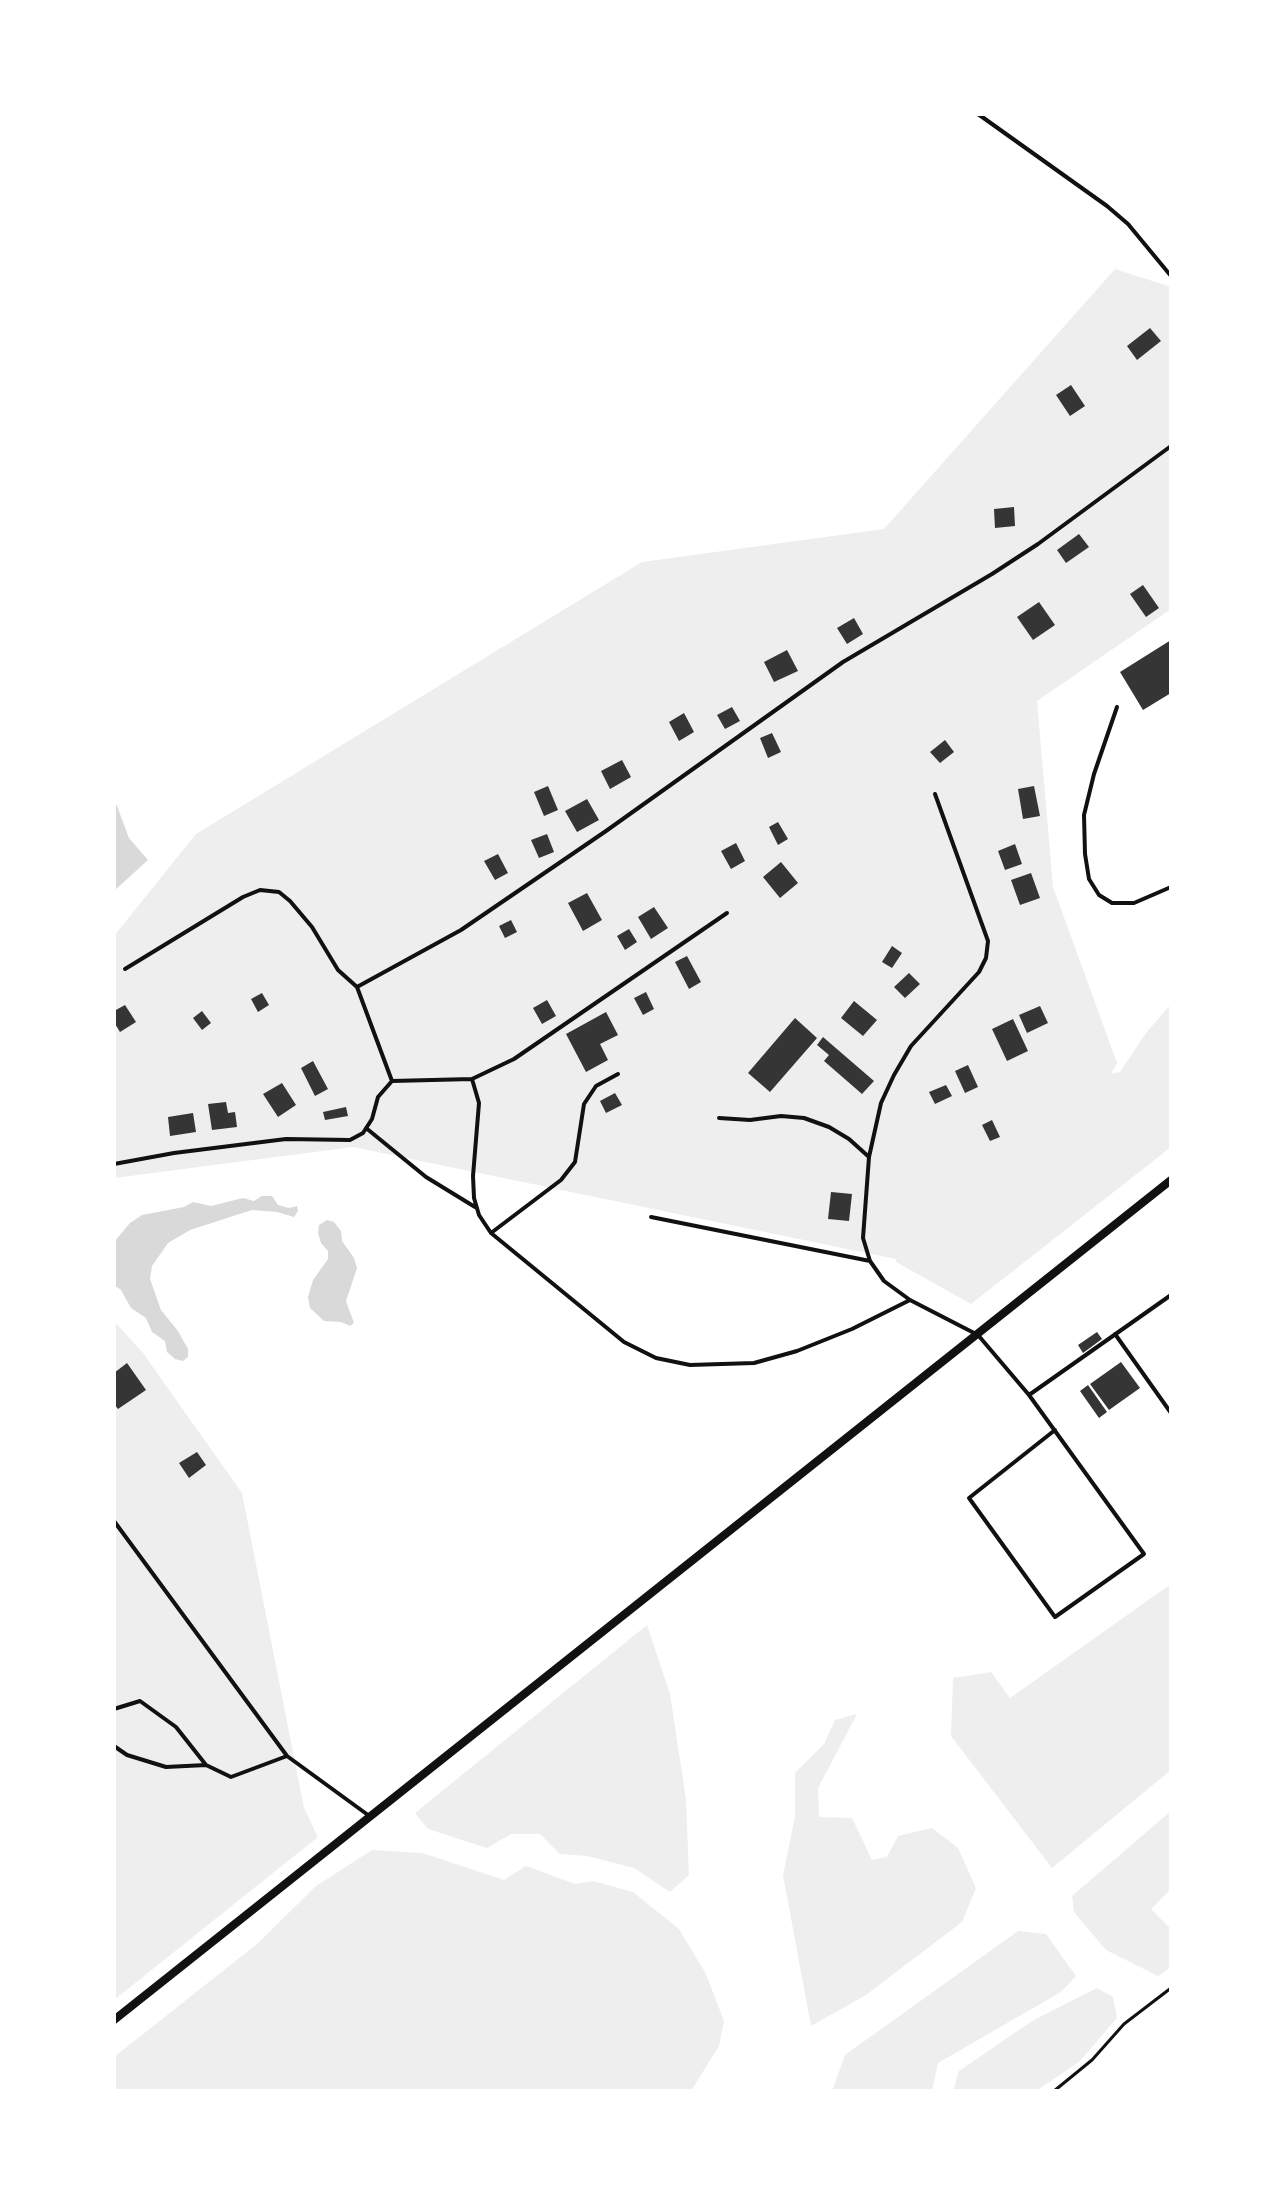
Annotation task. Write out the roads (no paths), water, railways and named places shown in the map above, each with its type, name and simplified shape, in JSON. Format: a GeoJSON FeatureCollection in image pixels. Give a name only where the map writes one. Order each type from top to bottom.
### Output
{"type":"FeatureCollection","features":[{"type":"Feature","properties":{"kind":"street"},"geometry":{"type":"LineString","coordinates":[[114,2020],[1171,1180]]}},
{"type":"Feature","properties":{"kind":"lane"},"geometry":{"type":"LineString","coordinates":[[978,114],[1107,206],[1128,224],[1171,276]]}},
{"type":"Feature","properties":{"kind":"lane"},"geometry":{"type":"LineString","coordinates":[[357,987],[461,930],[843,662],[1004,566],[1171,446]]}},
{"type":"Feature","properties":{"kind":"lane"},"geometry":{"type":"LineString","coordinates":[[1117,707],[1094,774],[1084,815],[1089,879],[1099,895],[1112,903],[1134,903],[1171,887]]}},
{"type":"Feature","properties":{"kind":"lane"},"geometry":{"type":"LineString","coordinates":[[935,794],[988,941],[986,958],[979,972],[911,1046],[881,1103],[869,1157],[863,1238],[870,1261],[884,1281],[910,1300],[978,1335],[1029,1395],[1055,1430],[1144,1554],[1055,1617],[969,1498],[1055,1430]]}},
{"type":"Feature","properties":{"kind":"lane"},"geometry":{"type":"LineString","coordinates":[[125,969],[243,897],[260,890],[279,892],[312,927],[338,970],[357,987],[392,1081]]}},
{"type":"Feature","properties":{"kind":"lane"},"geometry":{"type":"LineString","coordinates":[[114,1164],[286,1139],[350,1140],[366,1128],[378,1097],[392,1081],[472,1079],[514,1059],[727,913]]}},
{"type":"Feature","properties":{"kind":"lane"},"geometry":{"type":"LineString","coordinates":[[491,1233],[561,1180],[575,1162],[584,1104],[596,1086],[618,1074]]}},
{"type":"Feature","properties":{"kind":"lane"},"geometry":{"type":"LineString","coordinates":[[472,1079],[479,1103],[473,1176],[477,1208],[491,1233],[624,1342],[656,1358],[690,1365],[754,1363],[797,1351],[910,1300]]}},
{"type":"Feature","properties":{"kind":"lane"},"geometry":{"type":"LineString","coordinates":[[719,1118],[804,1118],[829,1127],[849,1139],[869,1157]]}},
{"type":"Feature","properties":{"kind":"lane"},"geometry":{"type":"LineString","coordinates":[[366,1128],[426,1177],[477,1208]]}},
{"type":"Feature","properties":{"kind":"lane"},"geometry":{"type":"LineString","coordinates":[[651,1217],[870,1261]]}},
{"type":"Feature","properties":{"kind":"lane"},"geometry":{"type":"LineString","coordinates":[[1029,1395],[1171,1295]]}},
{"type":"Feature","properties":{"kind":"lane"},"geometry":{"type":"LineString","coordinates":[[1115,1334],[1171,1413]]}},
{"type":"Feature","properties":{"kind":"lane"},"geometry":{"type":"LineString","coordinates":[[114,1521],[287,1756],[370,1816]]}},
{"type":"Feature","properties":{"kind":"lane"},"geometry":{"type":"LineString","coordinates":[[114,1709],[140,1701],[176,1727],[206,1765],[231,1777],[287,1756]]}},
{"type":"Feature","properties":{"kind":"lane"},"geometry":{"type":"LineString","coordinates":[[114,1746],[127,1755],[166,1767],[206,1765]]}}]}
